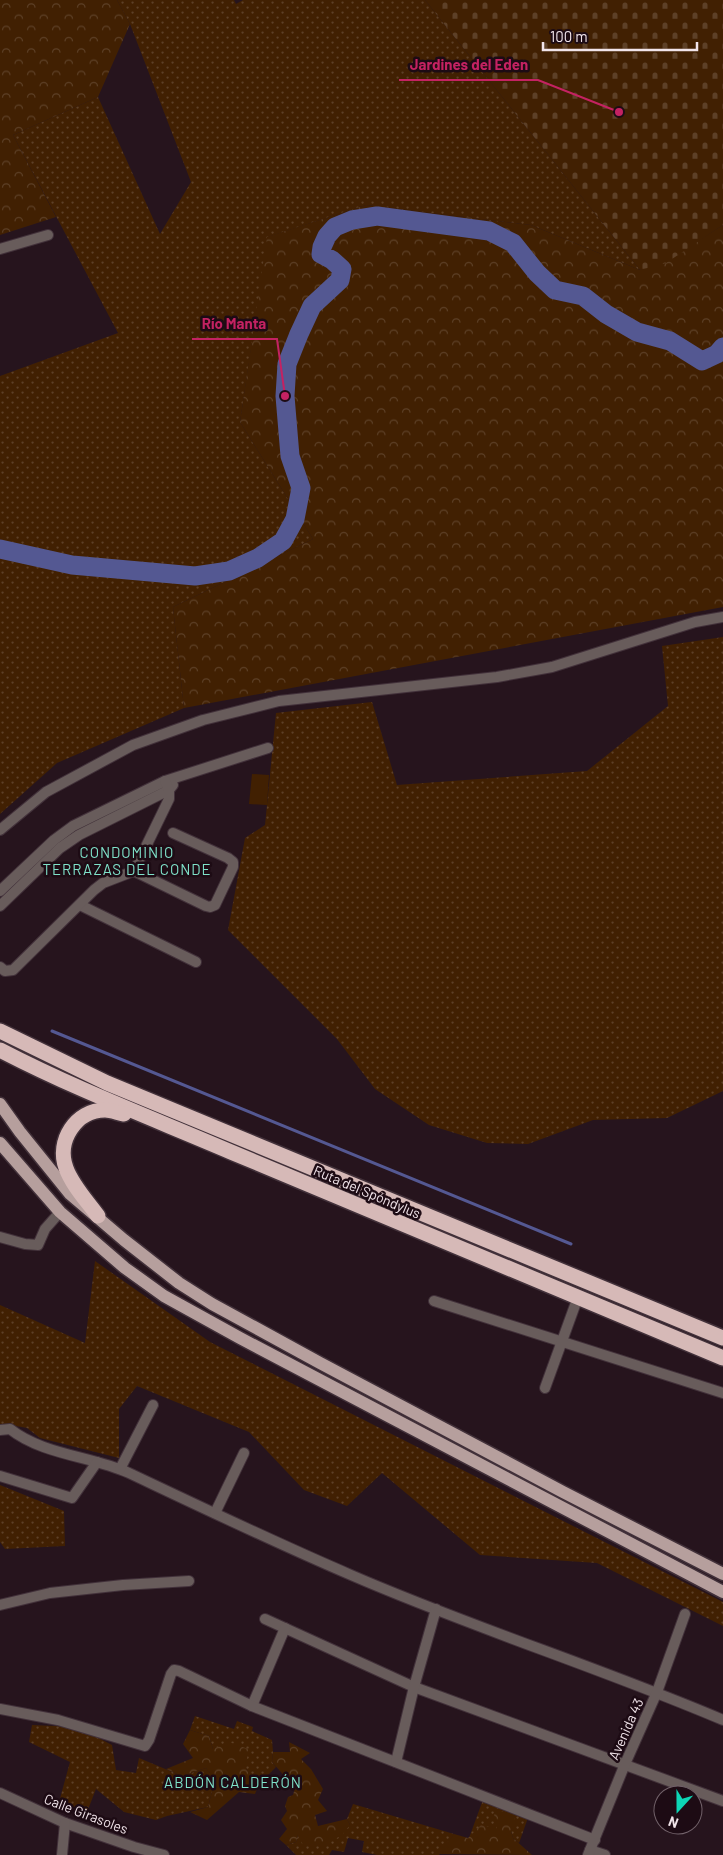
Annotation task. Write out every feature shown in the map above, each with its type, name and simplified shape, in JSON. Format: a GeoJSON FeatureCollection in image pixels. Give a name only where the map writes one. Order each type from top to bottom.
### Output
{"type":"FeatureCollection","features":[{"type":"Feature","properties":{"kind":"highway","name":"Ruta del Spóndylus"},"geometry":{"type":"LineString","coordinates":[[0,1031],[106,1083],[723,1338]]}},
{"type":"Feature","properties":{"kind":"highway","name":"Ruta del Spóndylus"},"geometry":{"type":"LineString","coordinates":[[0,1050],[39,1070],[365,1210],[723,1358]]}},
{"type":"Feature","properties":{"kind":"highway"},"geometry":{"type":"LineString","coordinates":[[98,1216],[68,1175],[65,1165],[64,1146],[74,1123],[88,1113],[106,1110],[167,1124]]}},
{"type":"Feature","properties":{"kind":"main road"},"geometry":{"type":"LineString","coordinates":[[0,1104],[24,1138],[70,1194],[154,1264],[212,1304],[554,1487],[723,1574]]}},
{"type":"Feature","properties":{"kind":"main road"},"geometry":{"type":"LineString","coordinates":[[0,1142],[60,1212],[125,1268],[164,1296],[257,1347],[723,1592]]}},
{"type":"Feature","properties":{"kind":"street"},"geometry":{"type":"LineString","coordinates":[[0,249],[48,235]]}},
{"type":"Feature","properties":{"kind":"street"},"geometry":{"type":"LineString","coordinates":[[0,830],[46,792],[116,754],[133,745],[203,720],[278,701],[488,678],[552,667],[695,622],[723,617]]}},
{"type":"Feature","properties":{"kind":"street"},"geometry":{"type":"LineString","coordinates":[[0,906],[42,859],[54,840],[167,785],[184,774],[268,748]]}},
{"type":"Feature","properties":{"kind":"street"},"geometry":{"type":"LineString","coordinates":[[0,967],[5,971],[13,970],[103,883],[134,871],[169,799],[167,785]]}},
{"type":"Feature","properties":{"kind":"street"},"geometry":{"type":"LineString","coordinates":[[134,871],[206,906],[215,905],[233,868],[233,862],[173,833]]}},
{"type":"Feature","properties":{"kind":"street"},"geometry":{"type":"LineString","coordinates":[[10,897],[1,890],[42,859]]}},
{"type":"Feature","properties":{"kind":"street"},"geometry":{"type":"LineString","coordinates":[[80,905],[196,962]]}},
{"type":"Feature","properties":{"kind":"street"},"geometry":{"type":"LineString","coordinates":[[0,1237],[25,1244],[38,1245],[45,1229],[60,1212]]}},
{"type":"Feature","properties":{"kind":"street"},"geometry":{"type":"LineString","coordinates":[[545,1388],[578,1297]]}},
{"type":"Feature","properties":{"kind":"street"},"geometry":{"type":"LineString","coordinates":[[434,1301],[723,1392]]}},
{"type":"Feature","properties":{"kind":"street"},"geometry":{"type":"LineString","coordinates":[[120,1469],[153,1405]]}},
{"type":"Feature","properties":{"kind":"street"},"geometry":{"type":"LineString","coordinates":[[0,1430],[10,1429],[20,1437],[50,1448],[120,1469],[352,1575],[657,1692],[723,1720]]}},
{"type":"Feature","properties":{"kind":"street"},"geometry":{"type":"LineString","coordinates":[[215,1513],[244,1454]]}},
{"type":"Feature","properties":{"kind":"street"},"geometry":{"type":"LineString","coordinates":[[0,1476],[72,1498],[97,1462]]}},
{"type":"Feature","properties":{"kind":"street"},"geometry":{"type":"LineString","coordinates":[[0,1604],[50,1593],[123,1585],[189,1581]]}},
{"type":"Feature","properties":{"kind":"street"},"geometry":{"type":"LineString","coordinates":[[396,1762],[436,1608]]}},
{"type":"Feature","properties":{"kind":"street","name":"Avenida 43"},"geometry":{"type":"LineString","coordinates":[[589,1853],[657,1692],[685,1614]]}},
{"type":"Feature","properties":{"kind":"street"},"geometry":{"type":"LineString","coordinates":[[265,1618],[414,1687],[723,1802]]}},
{"type":"Feature","properties":{"kind":"street"},"geometry":{"type":"LineString","coordinates":[[252,1706],[285,1628]]}},
{"type":"Feature","properties":{"kind":"street"},"geometry":{"type":"LineString","coordinates":[[0,1709],[58,1720],[145,1746],[150,1740],[171,1674],[174,1670],[179,1671],[252,1706],[595,1840]]}},
{"type":"Feature","properties":{"kind":"street","name":"Calle Girasoles"},"geometry":{"type":"LineString","coordinates":[[0,1793],[65,1823],[134,1847],[164,1855]]}},
{"type":"Feature","properties":{"kind":"street"},"geometry":{"type":"LineString","coordinates":[[62,1855],[65,1823]]}},
{"type":"Feature","properties":{"kind":"street"},"geometry":{"type":"LineString","coordinates":[[589,1853],[605,1855]]}},
{"type":"Feature","properties":{"kind":"green space"},"geometry":{"type":"Polygon","coordinates":[[[0,0],[117,0],[130,24],[98,97],[13,135],[56,217],[0,235],[0,0]]]}},
{"type":"Feature","properties":{"kind":"green space"},"geometry":{"type":"Polygon","coordinates":[[[117,0],[234,0],[236,4],[243,0],[425,0],[640,270],[531,225],[366,205],[268,237],[240,422],[313,539],[173,607],[184,708],[57,763],[0,814],[0,376],[118,333],[13,135],[98,97],[160,234],[191,182],[130,24],[117,0]]]}},
{"type":"Feature","properties":{"kind":"green space"},"geometry":{"type":"Polygon","coordinates":[[[425,0],[723,0],[723,225],[666,263],[640,270],[425,0]]]}},
{"type":"Feature","properties":{"kind":"green space"},"geometry":{"type":"Polygon","coordinates":[[[366,205],[531,225],[640,270],[695,243],[723,225],[723,607],[184,708],[173,607],[313,539],[240,422],[267,237],[366,205]]]}},
{"type":"Feature","properties":{"kind":"green space"},"geometry":{"type":"Polygon","coordinates":[[[723,637],[723,1091],[667,1118],[593,1120],[528,1144],[487,1143],[429,1125],[375,1089],[337,1039],[228,930],[245,838],[265,825],[276,713],[372,702],[397,785],[587,771],[668,706],[662,646],[723,637]]]}},
{"type":"Feature","properties":{"kind":"green space"},"geometry":{"type":"Polygon","coordinates":[[[252,774],[269,775],[267,805],[249,804],[252,774]]]}},
{"type":"Feature","properties":{"kind":"green space"},"geometry":{"type":"Polygon","coordinates":[[[95,1261],[210,1342],[723,1602],[723,1626],[597,1563],[480,1555],[382,1473],[347,1506],[304,1490],[249,1432],[137,1386],[119,1409],[119,1458],[40,1438],[27,1428],[5,1424],[0,1426],[0,1305],[85,1343],[95,1261]]]}},
{"type":"Feature","properties":{"kind":"green space"},"geometry":{"type":"Polygon","coordinates":[[[0,1485],[64,1511],[65,1546],[5,1549],[0,1542],[0,1485]]]}},
{"type":"Feature","properties":{"kind":"green space"},"geometry":{"type":"Polygon","coordinates":[[[195,1716],[234,1729],[237,1721],[253,1727],[252,1731],[272,1740],[272,1762],[276,1767],[259,1784],[246,1769],[213,1749],[209,1736],[190,1730],[195,1716]]]}},
{"type":"Feature","properties":{"kind":"green space"},"geometry":{"type":"Polygon","coordinates":[[[32,1725],[77,1727],[112,1745],[116,1770],[136,1773],[139,1758],[182,1776],[206,1768],[215,1780],[208,1807],[156,1820],[124,1812],[96,1789],[87,1812],[59,1802],[70,1762],[29,1742],[32,1725]]]}},
{"type":"Feature","properties":{"kind":"green space"},"geometry":{"type":"Polygon","coordinates":[[[190,1730],[209,1736],[213,1749],[229,1742],[248,1749],[246,1769],[259,1784],[255,1794],[239,1792],[207,1820],[190,1812],[208,1807],[215,1780],[206,1768],[182,1776],[166,1769],[193,1758],[183,1744],[190,1730]]]}},
{"type":"Feature","properties":{"kind":"green space"},"geometry":{"type":"Polygon","coordinates":[[[289,1742],[310,1753],[301,1759],[311,1769],[323,1789],[318,1800],[327,1811],[315,1815],[318,1826],[347,1819],[350,1825],[342,1835],[323,1846],[303,1845],[298,1835],[296,1842],[286,1845],[279,1839],[287,1829],[281,1820],[287,1811],[285,1806],[288,1797],[293,1795],[295,1788],[272,1762],[273,1752],[290,1752],[289,1742]]]}},
{"type":"Feature","properties":{"kind":"green space"},"geometry":{"type":"Polygon","coordinates":[[[484,1797],[529,1815],[519,1843],[513,1838],[511,1831],[497,1829],[469,1838],[484,1797]]]}},
{"type":"Feature","properties":{"kind":"green space"},"geometry":{"type":"Polygon","coordinates":[[[353,1804],[454,1834],[439,1855],[377,1855],[362,1852],[364,1841],[348,1838],[344,1852],[332,1850],[329,1855],[296,1855],[286,1845],[296,1842],[298,1835],[350,1825],[347,1819],[353,1804]]]}},
{"type":"Feature","properties":{"kind":"green space"},"geometry":{"type":"Polygon","coordinates":[[[508,1810],[517,1822],[511,1831],[513,1838],[532,1855],[438,1854],[454,1834],[468,1838],[481,1825],[497,1829],[494,1814],[508,1810]]]}},
{"type":"Feature","properties":{"kind":"waterway"},"geometry":{"type":"LineString","coordinates":[[0,549],[72,565],[195,576],[229,571],[258,558],[283,541],[295,519],[301,488],[290,456],[285,396],[287,364],[312,306],[340,280],[342,269],[332,260],[321,254],[322,247],[327,236],[335,227],[352,220],[377,216],[489,231],[513,243],[537,273],[555,290],[583,296],[606,314],[637,332],[670,341],[702,361],[717,354],[723,347]]}},
{"type":"Feature","properties":{"kind":"waterway"},"geometry":{"type":"LineString","coordinates":[[52,1031],[571,1244]]}},
{"type":"Feature","properties":{"kind":"place","name":"Jardines del Eden"},"geometry":{"type":"Point","coordinates":[619,112]}},
{"type":"Feature","properties":{"kind":"place","name":"Río Manta"},"geometry":{"type":"Point","coordinates":[285,396]}},
{"type":"Feature","properties":{"kind":"district","name":"CONDOMINIO TERRAZAS DEL CONDE"},"geometry":{"type":"Point","coordinates":[127,862]}},
{"type":"Feature","properties":{"kind":"district","name":"ABDÓN CALDERÓN"},"geometry":{"type":"Point","coordinates":[233,1783]}}]}
